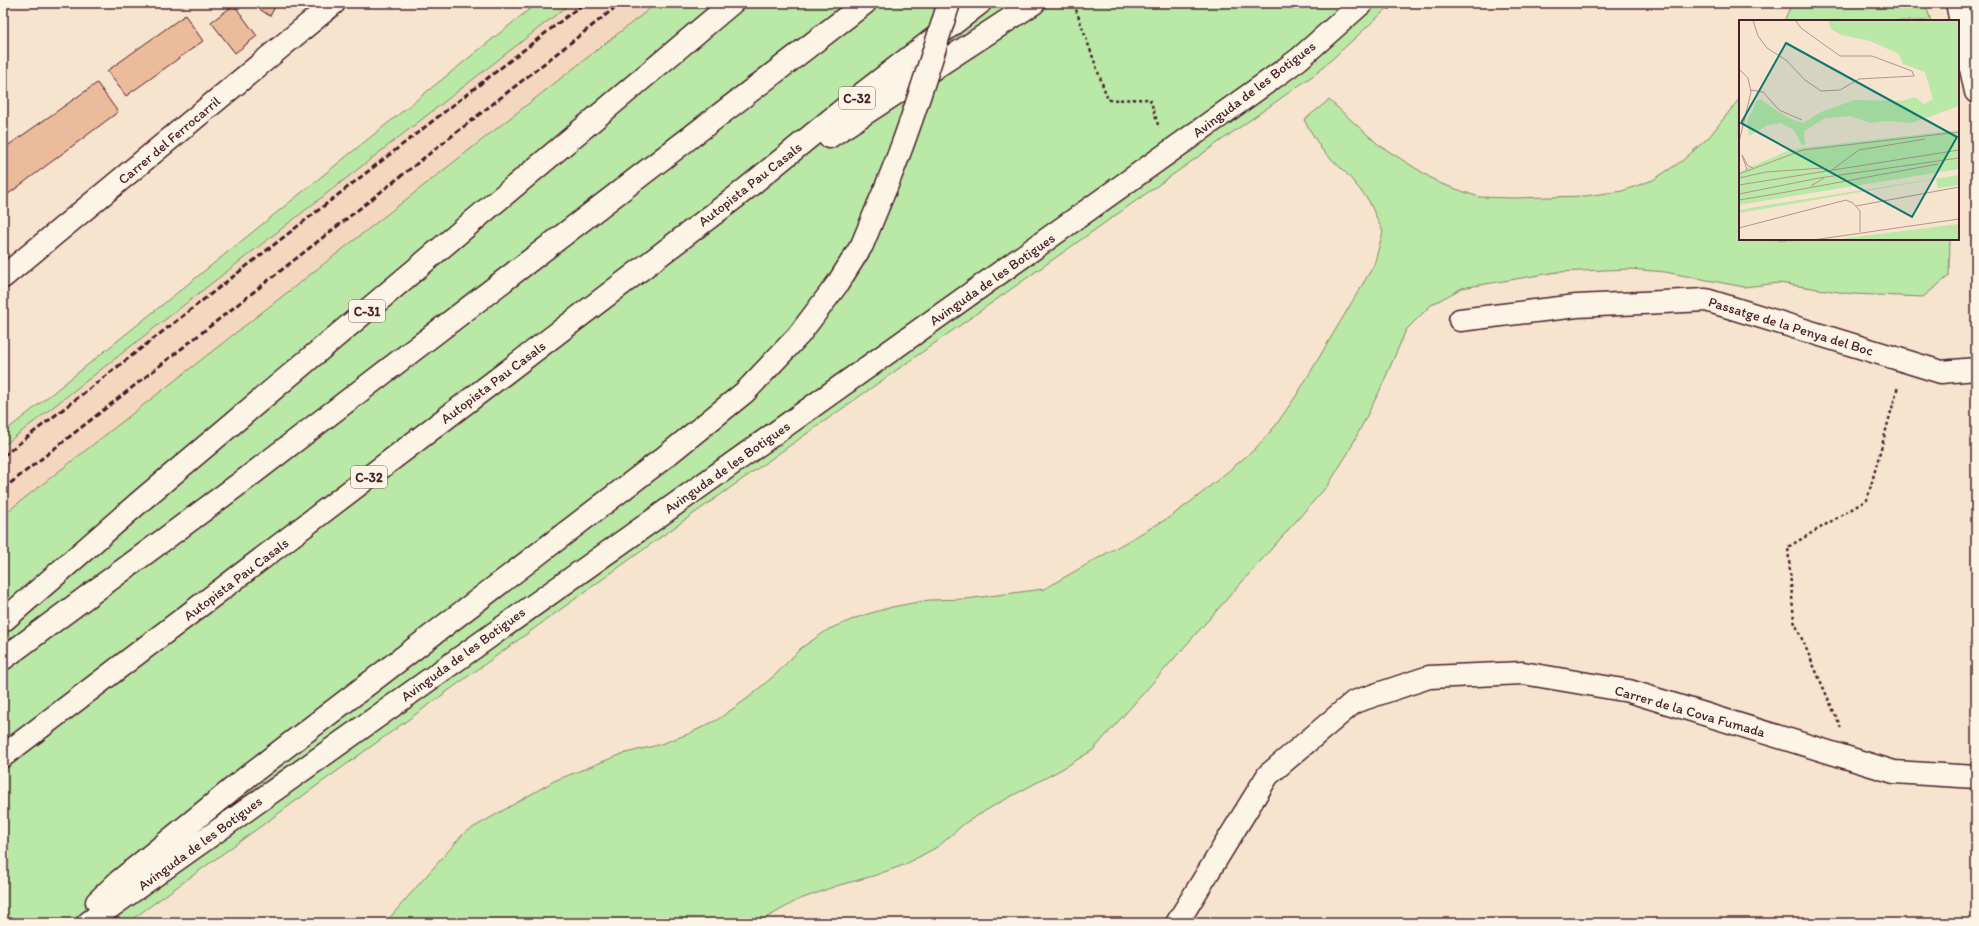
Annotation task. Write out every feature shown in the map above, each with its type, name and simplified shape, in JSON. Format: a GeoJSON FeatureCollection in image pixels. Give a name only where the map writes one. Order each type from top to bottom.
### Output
{"type":"FeatureCollection","features":[{"type":"Feature","properties":{"kind":"main road","name":"Carrer del Ferrocarril"},"geometry":{"type":"LineString","coordinates":[[3,277],[334,3]]}},
{"type":"Feature","properties":{"kind":"main road","name":"C-31"},"geometry":{"type":"LineString","coordinates":[[3,621],[143,499],[732,3]]}},
{"type":"Feature","properties":{"kind":"main road"},"geometry":{"type":"LineString","coordinates":[[3,659],[247,478],[865,3]]}},
{"type":"Feature","properties":{"kind":"main road"},"geometry":{"type":"LineString","coordinates":[[76,923],[118,882],[253,772],[661,460],[745,392],[798,336],[838,282],[862,245],[898,160],[911,124],[949,3]]}},
{"type":"Feature","properties":{"kind":"main road","name":"Autopista Pau Casals"},"geometry":{"type":"LineString","coordinates":[[3,756],[736,197],[862,94],[980,3]]}},
{"type":"Feature","properties":{"kind":"main road"},"geometry":{"type":"LineString","coordinates":[[736,197],[1034,3]]}},
{"type":"Feature","properties":{"kind":"main road","name":"Avinguda de les Botigues"},"geometry":{"type":"LineString","coordinates":[[88,923],[1266,83],[1299,59],[1362,3]]}},
{"type":"Feature","properties":{"kind":"main road"},"geometry":{"type":"LineString","coordinates":[[1956,3],[1976,92]]}},
{"type":"Feature","properties":{"kind":"main road","name":"Passatge de la Penya del Boc"},"geometry":{"type":"LineString","coordinates":[[1460,320],[1577,306],[1706,300],[1941,372],[1976,369]]}},
{"type":"Feature","properties":{"kind":"main road","name":"Carrer de la Cova Fumada"},"geometry":{"type":"LineString","coordinates":[[1177,923],[1268,775],[1354,702],[1429,677],[1523,673],[1629,691],[1894,772],[1976,777]]}},
{"type":"Feature","properties":{"kind":"path"},"geometry":{"type":"LineString","coordinates":[[1074,4],[1108,100],[1150,99],[1161,134]]}},
{"type":"Feature","properties":{"kind":"path"},"geometry":{"type":"LineString","coordinates":[[1854,760],[1794,621],[1788,547],[1868,500],[1905,361]]}},
{"type":"Feature","properties":{"kind":"shaded area"},"geometry":{"type":"Polygon","coordinates":[[[571,3],[657,3],[3,515],[3,446],[571,3]]]}},
{"type":"Feature","properties":{"kind":"green space"},"geometry":{"type":"Polygon","coordinates":[[[537,3],[571,3],[3,446],[3,433],[537,3]]]}},
{"type":"Feature","properties":{"kind":"green space"},"geometry":{"type":"Polygon","coordinates":[[[657,3],[1393,3],[1318,72],[665,534],[127,923],[3,923],[3,515],[657,3]]]}},
{"type":"Feature","properties":{"kind":"green space"},"geometry":{"type":"Polygon","coordinates":[[[1792,3],[1925,3],[1931,20],[1784,20],[1792,3]]]}},
{"type":"Feature","properties":{"kind":"green space"},"geometry":{"type":"Polygon","coordinates":[[[1739,99],[1739,240],[1950,240],[1949,276],[1923,297],[1852,294],[1779,283],[1744,287],[1665,272],[1630,269],[1557,272],[1462,288],[1431,305],[1406,330],[1380,390],[1348,453],[1328,485],[1093,750],[965,823],[939,846],[904,865],[873,876],[836,886],[798,900],[757,923],[385,923],[464,833],[554,781],[622,754],[658,745],[688,734],[717,720],[748,698],[776,674],[801,648],[829,629],[861,616],[892,607],[929,600],[966,599],[1044,589],[1170,517],[1197,497],[1255,449],[1276,425],[1298,393],[1374,265],[1383,232],[1369,201],[1348,175],[1322,150],[1304,120],[1329,100],[1379,145],[1439,183],[1479,197],[1514,198],[1585,196],[1622,191],[1653,180],[1682,161],[1709,137],[1739,99]]]}},
{"type":"Feature","properties":{"kind":"building"},"geometry":{"type":"Polygon","coordinates":[[[250,3],[277,3],[270,16],[250,3]]]}},
{"type":"Feature","properties":{"kind":"building"},"geometry":{"type":"Polygon","coordinates":[[[234,5],[257,36],[235,53],[211,22],[234,5]]]}},
{"type":"Feature","properties":{"kind":"building"},"geometry":{"type":"Polygon","coordinates":[[[185,15],[203,41],[126,96],[107,71],[185,15]]]}},
{"type":"Feature","properties":{"kind":"building"},"geometry":{"type":"Polygon","coordinates":[[[97,83],[118,112],[3,198],[3,149],[97,83]]]}},
{"type":"Feature","properties":{"kind":"railway"},"geometry":{"type":"LineString","coordinates":[[3,456],[584,3]]}},
{"type":"Feature","properties":{"kind":"railway"},"geometry":{"type":"LineString","coordinates":[[3,489],[621,3]]}}]}
